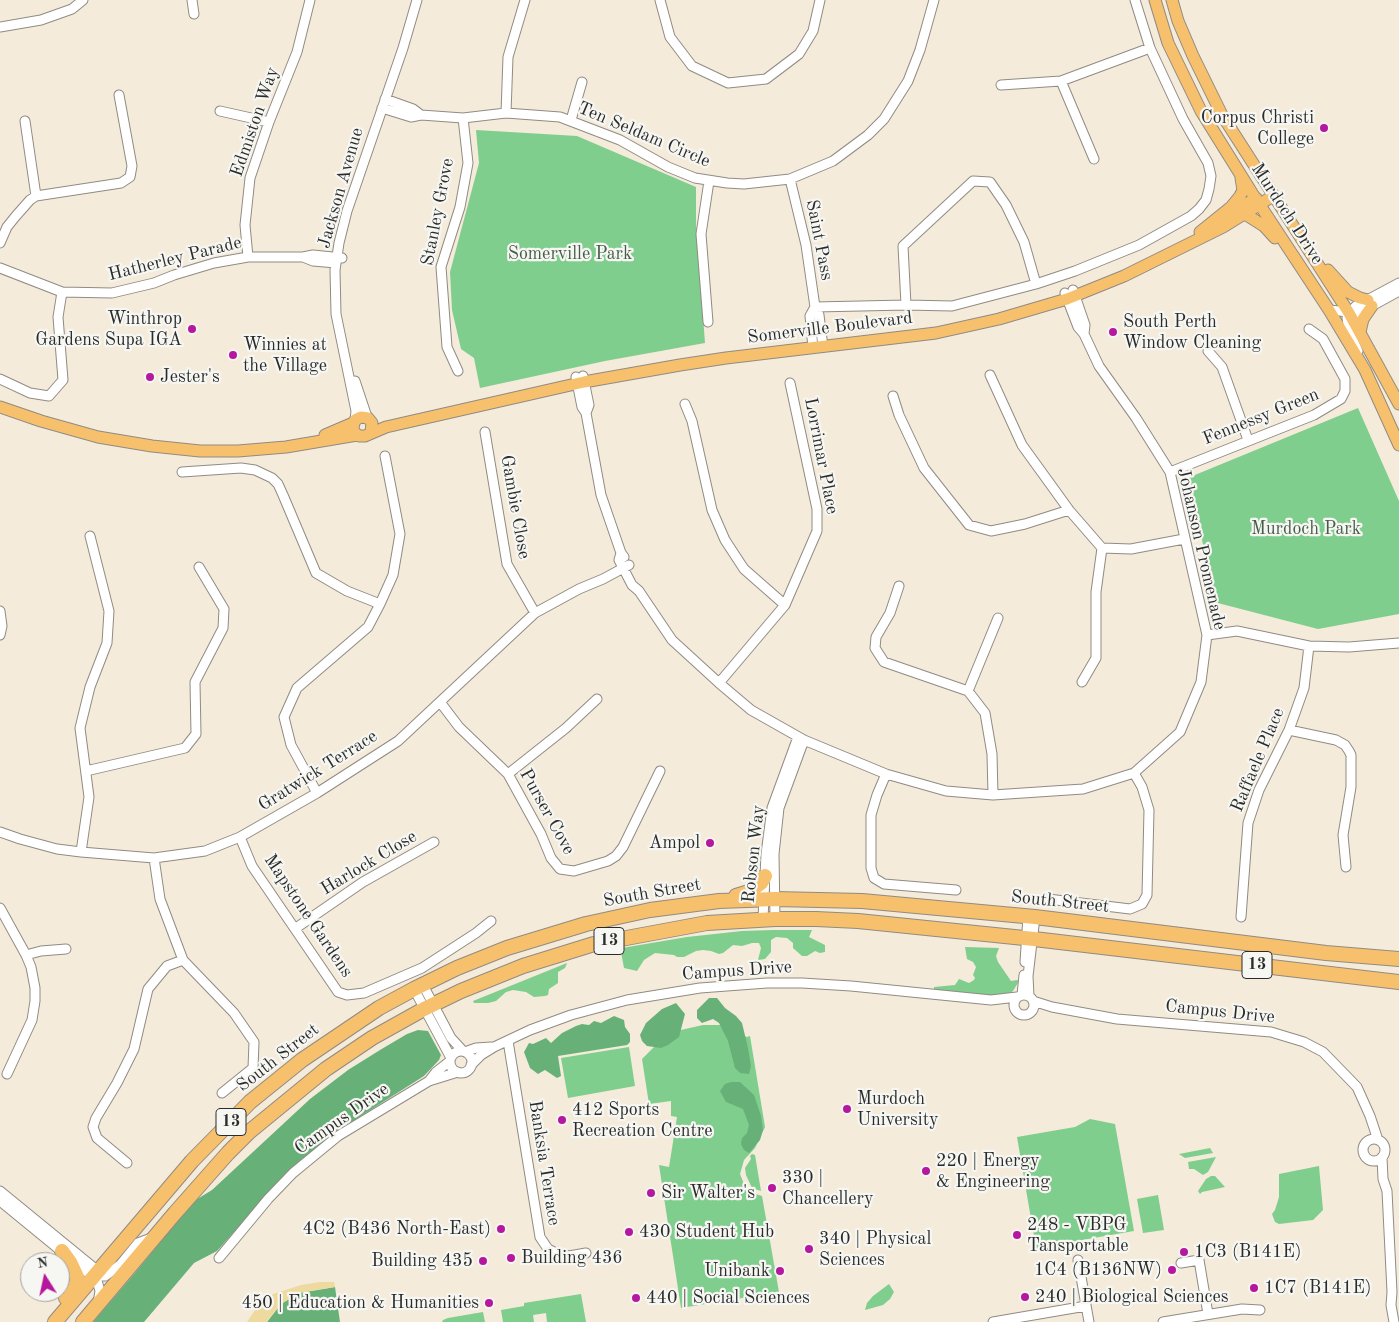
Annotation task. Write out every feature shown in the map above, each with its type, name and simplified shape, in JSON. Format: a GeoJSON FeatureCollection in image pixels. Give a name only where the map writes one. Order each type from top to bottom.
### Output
{"type":"FeatureCollection","features":[{"type":"Feature","properties":{"kind":"highway"},"geometry":{"type":"LineString","coordinates":[[719,901],[749,892],[761,883],[766,876]]}},
{"type":"Feature","properties":{"kind":"highway","name":"South Street"},"geometry":{"type":"LineString","coordinates":[[55,1322],[192,1161],[250,1102],[302,1060],[379,1008],[418,987],[498,951],[548,935],[650,910],[719,901],[770,899],[862,902],[1031,917],[1326,953],[1399,960]]}},
{"type":"Feature","properties":{"kind":"highway","name":"13"},"geometry":{"type":"LineString","coordinates":[[82,1322],[228,1153],[273,1112],[326,1069],[372,1038],[428,1007],[491,978],[594,944],[687,926],[769,919],[858,921],[1030,938],[1399,982]]}},
{"type":"Feature","properties":{"kind":"highway"},"geometry":{"type":"LineString","coordinates":[[1326,953],[1360,949],[1399,953]]}},
{"type":"Feature","properties":{"kind":"highway"},"geometry":{"type":"LineString","coordinates":[[46,1322],[76,1285],[75,1272],[62,1251]]}},
{"type":"Feature","properties":{"kind":"main road","name":"Murdoch Drive"},"geometry":{"type":"LineString","coordinates":[[1155,0],[1168,43],[1185,80],[1213,132],[1329,310],[1364,370],[1399,445]]}},
{"type":"Feature","properties":{"kind":"main road","name":"Murdoch Drive"},"geometry":{"type":"LineString","coordinates":[[1172,0],[1178,20],[1207,87],[1222,115],[1349,313],[1399,404]]}},
{"type":"Feature","properties":{"kind":"main road"},"geometry":{"type":"LineString","coordinates":[[1200,232],[1231,207],[1240,196],[1243,184],[1239,172]]}},
{"type":"Feature","properties":{"kind":"main road","name":"Somerville Boulevard"},"geometry":{"type":"LineString","coordinates":[[1070,294],[1200,232],[1271,193]]}},
{"type":"Feature","properties":{"kind":"main road","name":"Somerville Boulevard"},"geometry":{"type":"LineString","coordinates":[[0,400],[37,414],[123,437],[190,444],[243,444],[292,441],[322,436],[355,426],[361,417],[388,419],[404,417],[724,352],[818,345],[985,317],[1070,294],[1153,263],[1245,214],[1257,202]]}},
{"type":"Feature","properties":{"kind":"main road"},"geometry":{"type":"LineString","coordinates":[[1245,214],[1264,226],[1311,283]]}},
{"type":"Feature","properties":{"kind":"main road"},"geometry":{"type":"LineString","coordinates":[[1309,251],[1348,292],[1370,303],[1360,332]]}},
{"type":"Feature","properties":{"kind":"main road","name":"Somerville Boulevard"},"geometry":{"type":"LineString","coordinates":[[355,426],[366,436],[386,427],[580,380]]}},
{"type":"Feature","properties":{"kind":"main road","name":"Somerville Boulevard"},"geometry":{"type":"LineString","coordinates":[[0,406],[41,422],[98,437],[130,443],[195,450],[238,451],[278,448],[355,426]]}},
{"type":"Feature","properties":{"kind":"main road"},"geometry":{"type":"LineString","coordinates":[[368,418],[372,423],[370,433]]}},
{"type":"Feature","properties":{"kind":"street"},"geometry":{"type":"LineString","coordinates":[[0,27],[41,20],[72,9],[83,0]]}},
{"type":"Feature","properties":{"kind":"street"},"geometry":{"type":"LineString","coordinates":[[192,0],[194,14]]}},
{"type":"Feature","properties":{"kind":"street","name":"Edmiston Way"},"geometry":{"type":"LineString","coordinates":[[248,257],[245,225],[250,178],[269,122],[297,52],[310,0]]}},
{"type":"Feature","properties":{"kind":"street","name":"Jackson Avenue"},"geometry":{"type":"LineString","coordinates":[[386,105],[417,0]]}},
{"type":"Feature","properties":{"kind":"street","name":"Jackson Avenue"},"geometry":{"type":"LineString","coordinates":[[355,426],[356,411],[336,314],[339,260],[347,211],[415,29],[423,0]]}},
{"type":"Feature","properties":{"kind":"street"},"geometry":{"type":"LineString","coordinates":[[506,113],[508,57],[525,0]]}},
{"type":"Feature","properties":{"kind":"street"},"geometry":{"type":"LineString","coordinates":[[660,0],[670,37],[692,66],[728,83],[766,79],[799,54],[813,31],[820,0]]}},
{"type":"Feature","properties":{"kind":"street","name":"Ten Seldam Circle"},"geometry":{"type":"LineString","coordinates":[[386,105],[413,109],[421,116],[463,118],[506,113],[560,117],[620,140],[668,167],[695,178],[744,184],[790,179],[833,161],[868,135],[884,119],[908,81],[920,50],[934,0]]}},
{"type":"Feature","properties":{"kind":"street"},"geometry":{"type":"LineString","coordinates":[[815,307],[952,306],[1036,284],[1075,271],[1139,245],[1191,216],[1199,209],[1206,200],[1211,176],[1208,163],[1183,118],[1150,48],[1135,0]]}},
{"type":"Feature","properties":{"kind":"street"},"geometry":{"type":"LineString","coordinates":[[1001,85],[1061,81],[1150,48]]}},
{"type":"Feature","properties":{"kind":"street"},"geometry":{"type":"LineString","coordinates":[[1061,81],[1094,159]]}},
{"type":"Feature","properties":{"kind":"street"},"geometry":{"type":"LineString","coordinates":[[571,120],[582,82]]}},
{"type":"Feature","properties":{"kind":"street"},"geometry":{"type":"LineString","coordinates":[[0,243],[14,217],[36,196],[121,184],[130,177],[132,166],[119,95]]}},
{"type":"Feature","properties":{"kind":"street"},"geometry":{"type":"LineString","coordinates":[[220,111],[269,122]]}},
{"type":"Feature","properties":{"kind":"street","name":"Stanley Grove"},"geometry":{"type":"LineString","coordinates":[[458,370],[447,347],[441,267],[460,207],[468,163],[463,118]]}},
{"type":"Feature","properties":{"kind":"street"},"geometry":{"type":"LineString","coordinates":[[25,122],[36,196]]}},
{"type":"Feature","properties":{"kind":"street","name":"Saint Pass"},"geometry":{"type":"LineString","coordinates":[[790,179],[806,245],[815,307],[810,316],[818,345]]}},
{"type":"Feature","properties":{"kind":"street"},"geometry":{"type":"LineString","coordinates":[[708,322],[701,234],[709,181]]}},
{"type":"Feature","properties":{"kind":"street"},"geometry":{"type":"LineString","coordinates":[[906,305],[904,246],[973,181],[990,182],[1006,205],[1024,242],[1036,284]]}},
{"type":"Feature","properties":{"kind":"street","name":"Hatherley Parade"},"geometry":{"type":"LineString","coordinates":[[0,268],[62,292],[112,293],[154,284],[174,275],[214,263],[248,257],[303,257],[313,261],[339,260]]}},
{"type":"Feature","properties":{"kind":"street","name":"Jackson Avenue"},"geometry":{"type":"LineString","coordinates":[[339,260],[341,313],[353,376],[368,418]]}},
{"type":"Feature","properties":{"kind":"street"},"geometry":{"type":"LineString","coordinates":[[1329,310],[1359,313],[1399,283]]}},
{"type":"Feature","properties":{"kind":"street"},"geometry":{"type":"LineString","coordinates":[[1370,303],[1399,291]]}},
{"type":"Feature","properties":{"kind":"street"},"geometry":{"type":"LineString","coordinates":[[0,379],[30,393],[49,396],[63,380],[58,317],[62,292]]}},
{"type":"Feature","properties":{"kind":"street","name":"Johanson Promenade"},"geometry":{"type":"LineString","coordinates":[[580,380],[588,405],[586,413],[601,496],[621,553],[620,560],[627,569],[632,585],[639,591],[672,640],[719,684],[751,710],[801,739],[886,774],[946,791],[993,795],[1083,789],[1134,773],[1180,732],[1201,682],[1207,635],[1170,472],[1136,418],[1099,366],[1084,334],[1085,325],[1070,294]]}},
{"type":"Feature","properties":{"kind":"street"},"geometry":{"type":"LineString","coordinates":[[1349,313],[1347,318],[1349,331],[1357,346],[1364,370]]}},
{"type":"Feature","properties":{"kind":"street","name":"Fennessy Green"},"geometry":{"type":"LineString","coordinates":[[1170,472],[1314,415],[1336,402],[1343,395],[1346,383],[1342,370],[1323,338],[1309,329]]}},
{"type":"Feature","properties":{"kind":"street"},"geometry":{"type":"LineString","coordinates":[[1208,351],[1222,367],[1248,440]]}},
{"type":"Feature","properties":{"kind":"street"},"geometry":{"type":"LineString","coordinates":[[990,375],[1022,445],[1069,510],[1102,548],[1131,549],[1184,539]]}},
{"type":"Feature","properties":{"kind":"street","name":"Lorrimar Place"},"geometry":{"type":"LineString","coordinates":[[719,684],[785,605],[817,531],[817,509],[790,383]]}},
{"type":"Feature","properties":{"kind":"street"},"geometry":{"type":"LineString","coordinates":[[893,396],[899,414],[924,468],[969,525],[991,531],[1025,524],[1069,510]]}},
{"type":"Feature","properties":{"kind":"street"},"geometry":{"type":"LineString","coordinates":[[685,404],[692,421],[712,510],[725,540],[744,570],[785,605]]}},
{"type":"Feature","properties":{"kind":"street","name":"Gambie Close"},"geometry":{"type":"LineString","coordinates":[[485,432],[506,564],[535,613]]}},
{"type":"Feature","properties":{"kind":"street"},"geometry":{"type":"LineString","coordinates":[[317,793],[291,746],[284,717],[297,688],[368,627],[393,575],[400,534],[385,456]]}},
{"type":"Feature","properties":{"kind":"street"},"geometry":{"type":"LineString","coordinates":[[182,472],[241,468],[254,470],[272,478],[278,484],[316,573],[347,591],[380,604]]}},
{"type":"Feature","properties":{"kind":"street"},"geometry":{"type":"LineString","coordinates":[[81,852],[89,797],[80,728],[90,687],[107,643],[109,610],[90,536]]}},
{"type":"Feature","properties":{"kind":"street"},"geometry":{"type":"LineString","coordinates":[[1082,682],[1096,658],[1096,592],[1102,548]]}},
{"type":"Feature","properties":{"kind":"street"},"geometry":{"type":"LineString","coordinates":[[86,771],[185,748],[196,734],[195,682],[223,628],[224,610],[199,566]]}},
{"type":"Feature","properties":{"kind":"street","name":"Gratwick Terrace"},"geometry":{"type":"LineString","coordinates":[[0,832],[37,844],[81,852],[154,858],[205,851],[240,837],[317,793],[398,741],[535,613],[579,588],[603,579],[614,578],[627,569]]}},
{"type":"Feature","properties":{"kind":"street"},"geometry":{"type":"LineString","coordinates":[[899,586],[890,613],[876,637],[875,648],[884,662],[968,690],[985,713],[992,754],[993,795]]}},
{"type":"Feature","properties":{"kind":"street"},"geometry":{"type":"LineString","coordinates":[[0,612],[2,626],[0,634]]}},
{"type":"Feature","properties":{"kind":"street"},"geometry":{"type":"LineString","coordinates":[[968,690],[998,618]]}},
{"type":"Feature","properties":{"kind":"street"},"geometry":{"type":"LineString","coordinates":[[1207,635],[1237,631],[1309,646],[1349,648],[1399,643]]}},
{"type":"Feature","properties":{"kind":"street","name":"Raffaele Place"},"geometry":{"type":"LineString","coordinates":[[1241,917],[1248,823],[1259,790],[1289,730],[1304,688],[1309,646]]}},
{"type":"Feature","properties":{"kind":"street"},"geometry":{"type":"LineString","coordinates":[[508,774],[566,728],[598,699]]}},
{"type":"Feature","properties":{"kind":"street","name":"Purser Cove"},"geometry":{"type":"LineString","coordinates":[[440,702],[459,727],[508,774],[555,864],[560,869],[574,870],[608,861],[616,856],[623,847],[660,770]]}},
{"type":"Feature","properties":{"kind":"street"},"geometry":{"type":"LineString","coordinates":[[1289,730],[1336,740],[1345,745],[1349,751],[1352,786],[1343,834],[1346,867]]}},
{"type":"Feature","properties":{"kind":"street","name":"Robson Way"},"geometry":{"type":"LineString","coordinates":[[770,899],[766,876],[766,854],[772,808],[801,739]]}},
{"type":"Feature","properties":{"kind":"street","name":"Robson Way"},"geometry":{"type":"LineString","coordinates":[[769,919],[779,808],[801,739]]}},
{"type":"Feature","properties":{"kind":"street"},"geometry":{"type":"LineString","coordinates":[[1048,899],[1130,909],[1142,904],[1147,895],[1149,810],[1142,787],[1134,773]]}},
{"type":"Feature","properties":{"kind":"street"},"geometry":{"type":"LineString","coordinates":[[886,774],[877,794],[872,815],[871,868],[874,878],[884,884],[956,890]]}},
{"type":"Feature","properties":{"kind":"street","name":"Mapstone Gardens"},"geometry":{"type":"LineString","coordinates":[[240,837],[252,866],[338,992],[347,995],[364,993],[422,968],[491,921]]}},
{"type":"Feature","properties":{"kind":"street","name":"Harlock Close"},"geometry":{"type":"LineString","coordinates":[[296,928],[363,882],[434,842]]}},
{"type":"Feature","properties":{"kind":"street"},"geometry":{"type":"LineString","coordinates":[[154,858],[160,899],[183,960],[234,1013],[254,1042],[253,1068],[222,1093]]}},
{"type":"Feature","properties":{"kind":"street"},"geometry":{"type":"LineString","coordinates":[[0,908],[26,955],[33,977],[35,1001],[29,1027],[7,1074]]}},
{"type":"Feature","properties":{"kind":"street"},"geometry":{"type":"LineString","coordinates":[[1015,1012],[1013,1004],[1027,1000],[1031,917]]}},
{"type":"Feature","properties":{"kind":"street"},"geometry":{"type":"LineString","coordinates":[[26,955],[42,951],[66,949]]}},
{"type":"Feature","properties":{"kind":"street"},"geometry":{"type":"LineString","coordinates":[[127,1163],[97,1138],[93,1127],[96,1118],[117,1083],[134,1049],[148,989],[167,966],[183,960]]}},
{"type":"Feature","properties":{"kind":"street","name":"Campus Drive"},"geometry":{"type":"LineString","coordinates":[[219,1258],[293,1173],[338,1136],[429,1081],[458,1072],[465,1072],[481,1055],[494,1047],[543,1025],[614,1004],[671,992],[731,985],[817,983],[990,1000],[1027,1000],[1052,1008],[1117,1019],[1271,1032],[1304,1042],[1323,1052],[1357,1087],[1378,1140]]}},
{"type":"Feature","properties":{"kind":"street"},"geometry":{"type":"LineString","coordinates":[[418,987],[451,1059],[452,1068],[458,1072]]}},
{"type":"Feature","properties":{"kind":"street","name":"Campus Drive"},"geometry":{"type":"LineString","coordinates":[[990,1000],[1010,1008],[1022,1016],[1026,1015],[1027,1000]]}},
{"type":"Feature","properties":{"kind":"street"},"geometry":{"type":"LineString","coordinates":[[428,1007],[451,1038],[470,1056],[471,1065]]}},
{"type":"Feature","properties":{"kind":"street","name":"Banksia Terrace"},"geometry":{"type":"LineString","coordinates":[[508,1041],[540,1237],[548,1249],[563,1255],[586,1253]]}},
{"type":"Feature","properties":{"kind":"street","name":"Campus Drive"},"geometry":{"type":"LineString","coordinates":[[429,1081],[456,1052],[494,1047]]}},
{"type":"Feature","properties":{"kind":"street"},"geometry":{"type":"LineString","coordinates":[[1372,1123],[1364,1152],[1372,1160],[1378,1174],[1383,1179]]}},
{"type":"Feature","properties":{"kind":"street"},"geometry":{"type":"LineString","coordinates":[[1366,1143],[1370,1140],[1378,1140],[1384,1147],[1382,1157],[1383,1179],[1387,1191],[1396,1291],[1391,1305],[1394,1322]]}},
{"type":"Feature","properties":{"kind":"street"},"geometry":{"type":"LineString","coordinates":[[1372,1160],[1382,1157]]}},
{"type":"Feature","properties":{"kind":"street"},"geometry":{"type":"LineString","coordinates":[[0,1191],[93,1267],[100,1291],[98,1303]]}},
{"type":"Feature","properties":{"kind":"street"},"geometry":{"type":"LineString","coordinates":[[0,1201],[88,1273],[96,1275],[105,1276],[138,1243],[154,1237]]}},
{"type":"Feature","properties":{"kind":"street"},"geometry":{"type":"LineString","coordinates":[[1078,1260],[1089,1322]]}},
{"type":"Feature","properties":{"kind":"street"},"geometry":{"type":"LineString","coordinates":[[1181,1263],[1199,1260],[1208,1314]]}},
{"type":"Feature","properties":{"kind":"street"},"geometry":{"type":"LineString","coordinates":[[88,1262],[107,1262]]}},
{"type":"Feature","properties":{"kind":"street"},"geometry":{"type":"LineString","coordinates":[[993,1322],[1086,1306]]}},
{"type":"Feature","properties":{"kind":"street"},"geometry":{"type":"LineString","coordinates":[[1163,1322],[1242,1308],[1260,1310]]}},
{"type":"Feature","properties":{"kind":"green space","name":"Somerville Park"},"geometry":{"type":"Polygon","coordinates":[[[476,130],[577,136],[696,187],[696,224],[705,343],[605,361],[480,388],[474,358],[461,349],[452,310],[450,272],[479,163],[476,130]]]}},
{"type":"Feature","properties":{"kind":"green space","name":"Murdoch Park"},"geometry":{"type":"Polygon","coordinates":[[[1358,408],[1399,501],[1399,614],[1318,629],[1214,602],[1190,477],[1358,408]]]}},
{"type":"Feature","properties":{"kind":"green space"},"geometry":{"type":"Polygon","coordinates":[[[812,930],[809,937],[825,945],[825,952],[815,951],[807,956],[802,956],[793,948],[793,943],[787,938],[776,937],[771,940],[771,952],[765,959],[758,960],[761,948],[759,943],[752,943],[742,946],[733,945],[719,954],[703,950],[684,957],[655,953],[644,960],[637,971],[624,968],[621,952],[616,949],[687,937],[742,931],[812,930]]]}},
{"type":"Feature","properties":{"kind":"green space"},"geometry":{"type":"Polygon","coordinates":[[[965,947],[999,948],[996,956],[998,962],[1011,981],[1019,981],[1013,991],[1009,994],[995,996],[934,990],[934,987],[955,985],[959,979],[969,983],[974,980],[973,975],[976,967],[973,962],[967,959],[965,947]]]}},
{"type":"Feature","properties":{"kind":"green space"},"geometry":{"type":"Polygon","coordinates":[[[567,963],[565,968],[558,972],[558,983],[549,989],[548,995],[534,997],[526,992],[513,990],[506,992],[496,1001],[474,1003],[473,1001],[567,963]]]}},
{"type":"Feature","properties":{"kind":"green space"},"geometry":{"type":"Polygon","coordinates":[[[709,998],[717,998],[742,1023],[751,1066],[749,1074],[740,1073],[735,1068],[728,1041],[719,1023],[713,1019],[702,1023],[697,1018],[697,1010],[709,998]]]}},
{"type":"Feature","properties":{"kind":"green space"},"geometry":{"type":"Polygon","coordinates":[[[676,1003],[685,1014],[679,1037],[661,1048],[647,1046],[642,1041],[640,1035],[646,1023],[662,1009],[676,1003]]]}},
{"type":"Feature","properties":{"kind":"green space"},"geometry":{"type":"Polygon","coordinates":[[[614,1016],[624,1020],[625,1027],[630,1034],[630,1042],[627,1045],[558,1056],[561,1076],[557,1078],[545,1070],[538,1074],[530,1068],[524,1052],[529,1043],[533,1044],[546,1038],[551,1043],[562,1033],[576,1026],[582,1024],[589,1025],[594,1021],[601,1023],[614,1016]]]}},
{"type":"Feature","properties":{"kind":"green space"},"geometry":{"type":"Polygon","coordinates":[[[703,1025],[720,1025],[747,1037],[750,1036],[765,1127],[755,1148],[744,1160],[740,1174],[750,1192],[762,1196],[779,1292],[681,1308],[659,1165],[669,1167],[677,1117],[671,1116],[671,1101],[649,1104],[642,1059],[672,1032],[703,1025]]]}},
{"type":"Feature","properties":{"kind":"green space"},"geometry":{"type":"Polygon","coordinates":[[[418,1030],[428,1031],[441,1055],[439,1060],[424,1076],[334,1133],[289,1170],[217,1251],[194,1263],[144,1322],[93,1322],[194,1201],[212,1190],[310,1099],[348,1070],[407,1034],[418,1030]]]}},
{"type":"Feature","properties":{"kind":"green space"},"geometry":{"type":"Polygon","coordinates":[[[629,1047],[635,1086],[568,1098],[561,1058],[629,1047]]]}},
{"type":"Feature","properties":{"kind":"green space"},"geometry":{"type":"Polygon","coordinates":[[[740,1082],[754,1095],[761,1116],[763,1130],[760,1140],[749,1153],[744,1150],[741,1144],[749,1125],[743,1109],[726,1102],[720,1091],[725,1084],[740,1082]]]}},
{"type":"Feature","properties":{"kind":"green space"},"geometry":{"type":"Polygon","coordinates":[[[1090,1119],[1115,1124],[1134,1231],[1036,1248],[1017,1137],[1075,1127],[1090,1119]]]}},
{"type":"Feature","properties":{"kind":"green space"},"geometry":{"type":"Polygon","coordinates":[[[1210,1148],[1213,1153],[1185,1158],[1179,1154],[1210,1148]]]}},
{"type":"Feature","properties":{"kind":"green space"},"geometry":{"type":"Polygon","coordinates":[[[752,1154],[755,1155],[761,1191],[752,1188],[746,1175],[745,1168],[752,1154]]]}},
{"type":"Feature","properties":{"kind":"green space"},"geometry":{"type":"Polygon","coordinates":[[[1216,1157],[1208,1172],[1203,1175],[1194,1169],[1189,1169],[1188,1162],[1216,1157]]]}},
{"type":"Feature","properties":{"kind":"green space"},"geometry":{"type":"Polygon","coordinates":[[[1319,1166],[1323,1210],[1313,1220],[1279,1224],[1275,1222],[1272,1214],[1279,1197],[1279,1174],[1319,1166]]]}},
{"type":"Feature","properties":{"kind":"green space"},"geometry":{"type":"Polygon","coordinates":[[[1215,1176],[1225,1187],[1200,1194],[1198,1191],[1206,1179],[1215,1176]]]}},
{"type":"Feature","properties":{"kind":"green space"},"geometry":{"type":"Polygon","coordinates":[[[1158,1195],[1164,1230],[1143,1233],[1137,1199],[1158,1195]]]}},
{"type":"Feature","properties":{"kind":"green space"},"geometry":{"type":"Polygon","coordinates":[[[889,1284],[894,1292],[890,1299],[883,1305],[865,1310],[867,1303],[873,1296],[889,1284]]]}},
{"type":"Feature","properties":{"kind":"green space"},"geometry":{"type":"Polygon","coordinates":[[[335,1287],[340,1322],[267,1322],[281,1304],[299,1293],[335,1287]]]}},
{"type":"Feature","properties":{"kind":"green space"},"geometry":{"type":"Polygon","coordinates":[[[581,1294],[586,1322],[547,1322],[546,1313],[533,1315],[534,1322],[503,1322],[501,1310],[524,1306],[524,1303],[581,1294]]]}},
{"type":"Feature","properties":{"kind":"green space"},"geometry":{"type":"Polygon","coordinates":[[[483,1312],[485,1322],[442,1322],[448,1318],[483,1312]]]}},
{"type":"Feature","properties":{"kind":"sand"},"geometry":{"type":"Polygon","coordinates":[[[334,1282],[335,1287],[299,1293],[281,1304],[266,1322],[247,1322],[259,1304],[273,1294],[301,1285],[334,1282]]]}},
{"type":"Feature","properties":{"kind":"place","name":"Corpus Christi College"},"geometry":{"type":"Point","coordinates":[1324,128]}},
{"type":"Feature","properties":{"kind":"place","name":"Winthrop Gardens Supa IGA"},"geometry":{"type":"Point","coordinates":[192,329]}},
{"type":"Feature","properties":{"kind":"place","name":"South Perth Window Cleaning"},"geometry":{"type":"Point","coordinates":[1113,332]}},
{"type":"Feature","properties":{"kind":"place","name":"Winnies at the Village"},"geometry":{"type":"Point","coordinates":[233,355]}},
{"type":"Feature","properties":{"kind":"place","name":"Jester's"},"geometry":{"type":"Point","coordinates":[150,377]}},
{"type":"Feature","properties":{"kind":"place","name":"Ampol"},"geometry":{"type":"Point","coordinates":[710,843]}},
{"type":"Feature","properties":{"kind":"place","name":"Murdoch University"},"geometry":{"type":"Point","coordinates":[847,1109]}},
{"type":"Feature","properties":{"kind":"place","name":"412 Sports Recreation Centre"},"geometry":{"type":"Point","coordinates":[562,1120]}},
{"type":"Feature","properties":{"kind":"place","name":"220 | Energy & Engineering"},"geometry":{"type":"Point","coordinates":[926,1171]}},
{"type":"Feature","properties":{"kind":"place","name":"330 | Chancellery"},"geometry":{"type":"Point","coordinates":[772,1188]}},
{"type":"Feature","properties":{"kind":"place","name":"Sir Walter's"},"geometry":{"type":"Point","coordinates":[651,1193]}},
{"type":"Feature","properties":{"kind":"place","name":"4C2 (B436 North-East)"},"geometry":{"type":"Point","coordinates":[501,1229]}},
{"type":"Feature","properties":{"kind":"place","name":"430 Student Hub"},"geometry":{"type":"Point","coordinates":[629,1232]}},
{"type":"Feature","properties":{"kind":"place","name":"248 - VBPG Tansportable"},"geometry":{"type":"Point","coordinates":[1017,1235]}},
{"type":"Feature","properties":{"kind":"place","name":"340 | Physical Sciences"},"geometry":{"type":"Point","coordinates":[809,1249]}},
{"type":"Feature","properties":{"kind":"place","name":"1C3 (B141E)"},"geometry":{"type":"Point","coordinates":[1184,1252]}},
{"type":"Feature","properties":{"kind":"place","name":"Building 436"},"geometry":{"type":"Point","coordinates":[511,1258]}},
{"type":"Feature","properties":{"kind":"place","name":"Building 435"},"geometry":{"type":"Point","coordinates":[483,1261]}},
{"type":"Feature","properties":{"kind":"place","name":"1C4 (B136NW)"},"geometry":{"type":"Point","coordinates":[1172,1270]}},
{"type":"Feature","properties":{"kind":"place","name":"Unibank"},"geometry":{"type":"Point","coordinates":[780,1271]}},
{"type":"Feature","properties":{"kind":"place","name":"1C7 (B141E)"},"geometry":{"type":"Point","coordinates":[1254,1288]}},
{"type":"Feature","properties":{"kind":"place","name":"240 | Biological Sciences"},"geometry":{"type":"Point","coordinates":[1025,1297]}},
{"type":"Feature","properties":{"kind":"place","name":"440 | Social Sciences"},"geometry":{"type":"Point","coordinates":[636,1298]}},
{"type":"Feature","properties":{"kind":"place","name":"450 | Education & Humanities"},"geometry":{"type":"Point","coordinates":[489,1303]}}]}
